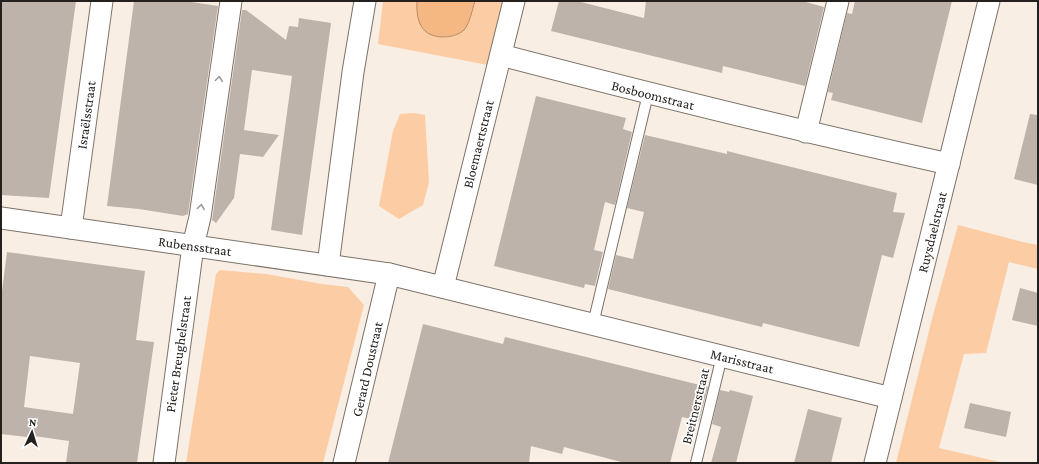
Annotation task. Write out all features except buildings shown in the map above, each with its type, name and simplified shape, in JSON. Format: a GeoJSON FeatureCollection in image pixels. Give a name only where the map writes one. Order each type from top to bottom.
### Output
{"type":"FeatureCollection","features":[{"type":"Feature","properties":{"kind":"street","name":"Israëlsstraat"},"geometry":{"type":"LineString","coordinates":[[71,228],[102,1]]}},
{"type":"Feature","properties":{"kind":"street","name":"Pieter Breughelstraat"},"geometry":{"type":"LineString","coordinates":[[164,463],[193,246],[200,217],[231,1]]}},
{"type":"Feature","properties":{"kind":"street"},"geometry":{"type":"LineString","coordinates":[[328,265],[362,1]]}},
{"type":"Feature","properties":{"kind":"street","name":"Bloemaertstraat"},"geometry":{"type":"LineString","coordinates":[[443,287],[514,1]]}},
{"type":"Feature","properties":{"kind":"street"},"geometry":{"type":"LineString","coordinates":[[806,132],[838,1]]}},
{"type":"Feature","properties":{"kind":"street","name":"Ruysdaelstraat"},"geometry":{"type":"LineString","coordinates":[[875,463],[989,1]]}},
{"type":"Feature","properties":{"kind":"street","name":"Bosboomstraat"},"geometry":{"type":"LineString","coordinates":[[501,55],[648,94],[806,132],[949,164]]}},
{"type":"Feature","properties":{"kind":"street","name":"Rubensstraat"},"geometry":{"type":"LineString","coordinates":[[1,218],[389,274]]}},
{"type":"Feature","properties":{"kind":"street","name":"Marisstraat"},"geometry":{"type":"LineString","coordinates":[[389,274],[891,398]]}},
{"type":"Feature","properties":{"kind":"street","name":"Gerard Doustraat"},"geometry":{"type":"LineString","coordinates":[[344,463],[389,274]]}},
{"type":"Feature","properties":{"kind":"lane"},"geometry":{"type":"LineString","coordinates":[[593,324],[648,94]]}},
{"type":"Feature","properties":{"kind":"lane","name":"Breitnerstraat"},"geometry":{"type":"LineString","coordinates":[[696,463],[722,356]]}},
{"type":"Feature","properties":{"kind":"shaded area"},"geometry":{"type":"Polygon","coordinates":[[[383,1],[417,1],[423,29],[440,37],[448,37],[455,36],[465,27],[471,15],[475,1],[509,1],[493,66],[378,44],[383,1]]]}},
{"type":"Feature","properties":{"kind":"shaded area"},"geometry":{"type":"Polygon","coordinates":[[[417,1],[475,1],[464,30],[449,37],[444,37],[436,36],[425,31],[419,21],[417,1]]]}},
{"type":"Feature","properties":{"kind":"shaded area"},"geometry":{"type":"Polygon","coordinates":[[[414,113],[425,115],[429,182],[423,205],[399,219],[379,206],[393,131],[400,114],[414,113]]]}},
{"type":"Feature","properties":{"kind":"shaded area"},"geometry":{"type":"Polygon","coordinates":[[[958,225],[1038,245],[1038,269],[1009,262],[986,353],[964,354],[939,448],[1004,463],[896,463],[932,319],[958,225]]]}},
{"type":"Feature","properties":{"kind":"shaded area"},"geometry":{"type":"Polygon","coordinates":[[[220,270],[266,274],[348,287],[364,305],[323,463],[186,463],[216,274],[220,270]]]}}]}
